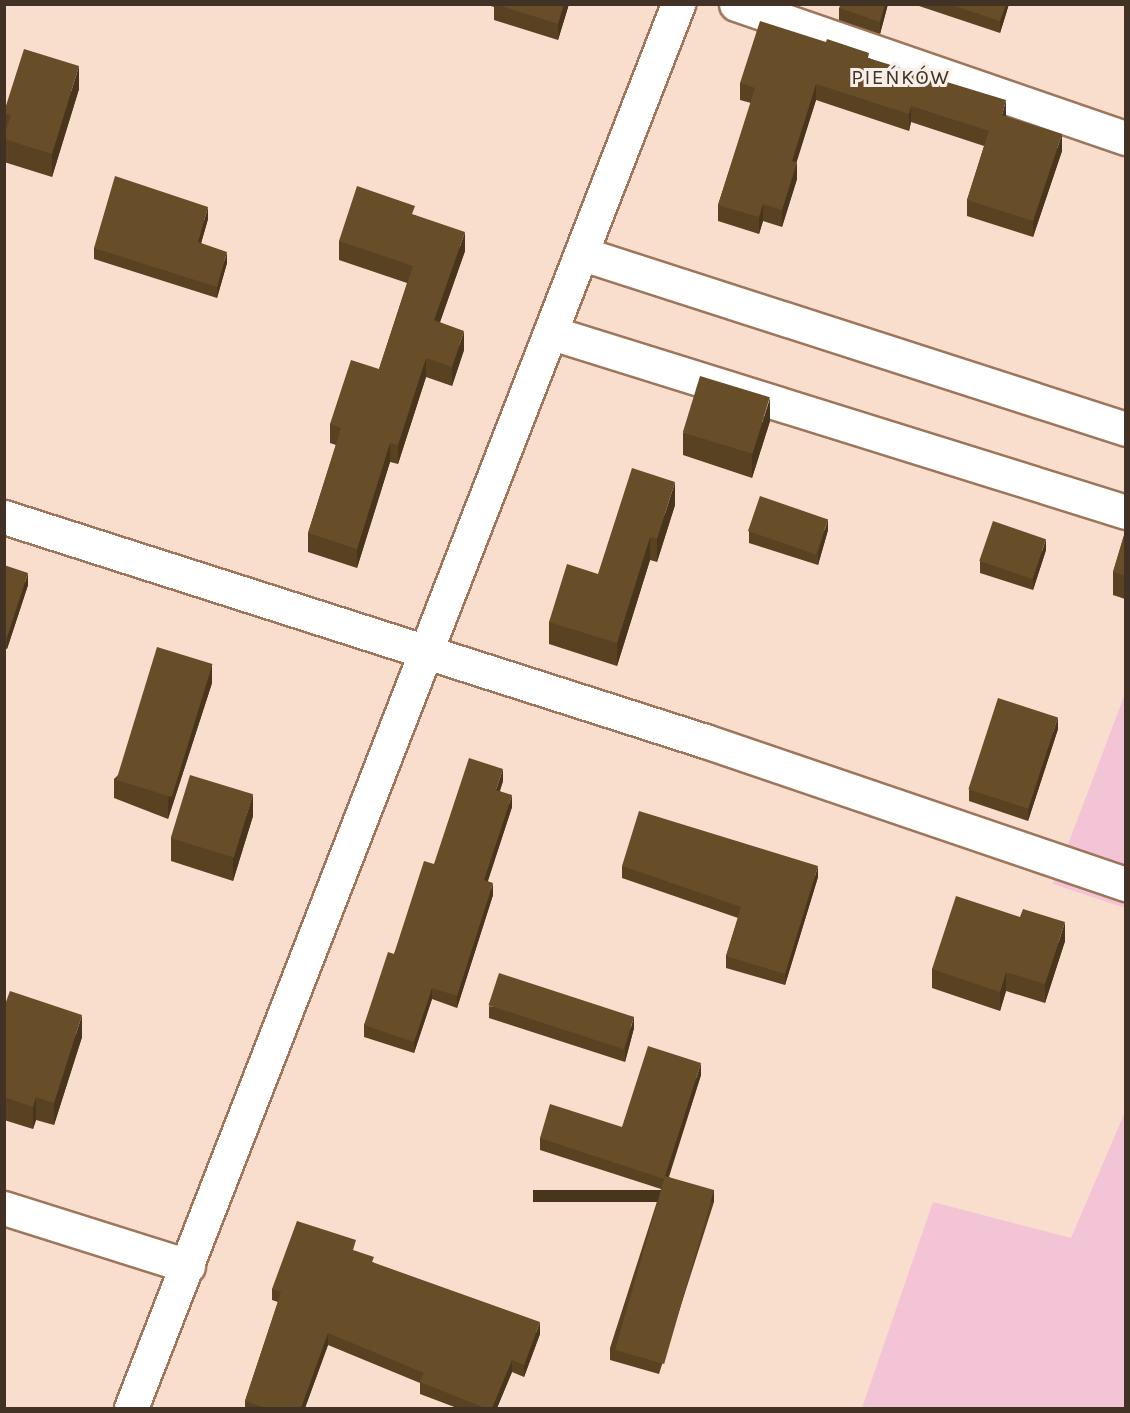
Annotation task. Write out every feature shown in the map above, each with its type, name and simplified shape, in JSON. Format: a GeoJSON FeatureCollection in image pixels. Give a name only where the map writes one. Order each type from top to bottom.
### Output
{"type":"FeatureCollection","features":[{"type":"Feature","properties":{"kind":"street"},"geometry":{"type":"LineString","coordinates":[[131,1408],[583,254],[678,4]]}},
{"type":"Feature","properties":{"kind":"street"},"geometry":{"type":"LineString","coordinates":[[736,4],[1125,138]]}},
{"type":"Feature","properties":{"kind":"street"},"geometry":{"type":"LineString","coordinates":[[583,254],[1125,429]]}},
{"type":"Feature","properties":{"kind":"street"},"geometry":{"type":"LineString","coordinates":[[552,333],[1125,512]]}},
{"type":"Feature","properties":{"kind":"street"},"geometry":{"type":"LineString","coordinates":[[4,517],[426,654],[705,741],[1125,885]]}},
{"type":"Feature","properties":{"kind":"street"},"geometry":{"type":"LineString","coordinates":[[4,1208],[188,1266]]}},
{"type":"Feature","properties":{"kind":"shaded area"},"geometry":{"type":"Polygon","coordinates":[[[1125,694],[1125,908],[1053,884],[1125,694]]]}},
{"type":"Feature","properties":{"kind":"shaded area"},"geometry":{"type":"Polygon","coordinates":[[[1125,1112],[1125,1408],[862,1408],[933,1202],[1071,1238],[1125,1112]]]}},
{"type":"Feature","properties":{"kind":"building"},"geometry":{"type":"Polygon","coordinates":[[[495,4],[564,4],[558,24],[495,4]]]}},
{"type":"Feature","properties":{"kind":"building"},"geometry":{"type":"Polygon","coordinates":[[[841,4],[885,4],[880,22],[839,8],[841,4]]]}},
{"type":"Feature","properties":{"kind":"building"},"geometry":{"type":"Polygon","coordinates":[[[949,4],[1006,4],[1000,21],[949,4]]]}},
{"type":"Feature","properties":{"kind":"building"},"geometry":{"type":"Polygon","coordinates":[[[760,21],[826,42],[827,39],[869,53],[868,58],[1006,100],[1002,115],[1062,134],[1033,221],[967,200],[989,131],[911,106],[909,114],[816,84],[792,161],[797,162],[782,210],[763,204],[759,217],[718,205],[755,88],[740,83],[760,21]]]}},
{"type":"Feature","properties":{"kind":"building"},"geometry":{"type":"Polygon","coordinates":[[[24,49],[79,66],[52,154],[4,139],[11,115],[4,112],[24,49]]]}},
{"type":"Feature","properties":{"kind":"building"},"geometry":{"type":"Polygon","coordinates":[[[115,176],[208,207],[198,242],[227,252],[217,287],[94,248],[115,176]]]}},
{"type":"Feature","properties":{"kind":"building"},"geometry":{"type":"Polygon","coordinates":[[[357,186],[415,206],[412,214],[465,232],[434,320],[464,331],[452,367],[426,358],[398,445],[390,443],[357,549],[308,533],[341,428],[330,424],[351,360],[379,369],[413,266],[339,241],[357,186]]]}},
{"type":"Feature","properties":{"kind":"building"},"geometry":{"type":"Polygon","coordinates":[[[700,376],[770,397],[753,454],[683,432],[700,376]]]}},
{"type":"Feature","properties":{"kind":"building"},"geometry":{"type":"Polygon","coordinates":[[[632,468],[675,482],[657,539],[650,537],[617,643],[549,622],[567,564],[598,574],[632,468]]]}},
{"type":"Feature","properties":{"kind":"building"},"geometry":{"type":"Polygon","coordinates":[[[760,496],[828,519],[816,554],[748,531],[760,496]]]}},
{"type":"Feature","properties":{"kind":"building"},"geometry":{"type":"Polygon","coordinates":[[[993,521],[1046,539],[1032,579],[979,561],[993,521]]]}},
{"type":"Feature","properties":{"kind":"building"},"geometry":{"type":"Polygon","coordinates":[[[1125,532],[1125,576],[1113,572],[1125,532]]]}},
{"type":"Feature","properties":{"kind":"building"},"geometry":{"type":"Polygon","coordinates":[[[4,565],[28,573],[7,637],[4,637],[4,565]]]}},
{"type":"Feature","properties":{"kind":"building"},"geometry":{"type":"Polygon","coordinates":[[[157,647],[212,664],[172,797],[116,780],[157,647]]]}},
{"type":"Feature","properties":{"kind":"building"},"geometry":{"type":"Polygon","coordinates":[[[998,698],[1058,717],[1028,809],[968,789],[998,698]]]}},
{"type":"Feature","properties":{"kind":"building"},"geometry":{"type":"Polygon","coordinates":[[[469,758],[503,769],[496,790],[512,795],[484,880],[493,883],[457,996],[432,988],[414,1042],[364,1025],[388,952],[394,954],[424,861],[434,864],[469,758]]]}},
{"type":"Feature","properties":{"kind":"building"},"geometry":{"type":"Polygon","coordinates":[[[190,775],[253,794],[234,857],[171,838],[190,775]]]}},
{"type":"Feature","properties":{"kind":"building"},"geometry":{"type":"Polygon","coordinates":[[[639,811],[818,866],[785,974],[726,956],[741,907],[622,866],[639,811]]]}},
{"type":"Feature","properties":{"kind":"building"},"geometry":{"type":"Polygon","coordinates":[[[956,896],[1020,917],[1023,909],[1065,922],[1045,984],[1006,972],[1000,992],[932,969],[956,896]]]}},
{"type":"Feature","properties":{"kind":"building"},"geometry":{"type":"Polygon","coordinates":[[[499,973],[634,1017],[624,1049],[488,1005],[499,973]]]}},
{"type":"Feature","properties":{"kind":"building"},"geometry":{"type":"Polygon","coordinates":[[[10,991],[82,1015],[54,1103],[36,1097],[33,1107],[4,1097],[4,1007],[10,991]]]}},
{"type":"Feature","properties":{"kind":"building"},"geometry":{"type":"Polygon","coordinates":[[[648,1046],[701,1063],[664,1179],[540,1138],[550,1104],[622,1127],[648,1046]]]}},
{"type":"Feature","properties":{"kind":"building"},"geometry":{"type":"Polygon","coordinates":[[[665,1176],[714,1190],[664,1364],[615,1350],[665,1176]]]}},
{"type":"Feature","properties":{"kind":"building"},"geometry":{"type":"Polygon","coordinates":[[[297,1221],[356,1240],[353,1250],[374,1257],[372,1262],[540,1322],[524,1365],[512,1360],[492,1408],[485,1408],[420,1382],[424,1373],[328,1333],[301,1408],[266,1408],[245,1401],[281,1292],[272,1289],[297,1221]]]}},
{"type":"Feature","properties":{"kind":"district","name":"PIEŃKÓW"},"geometry":{"type":"Point","coordinates":[901,77]}}]}
